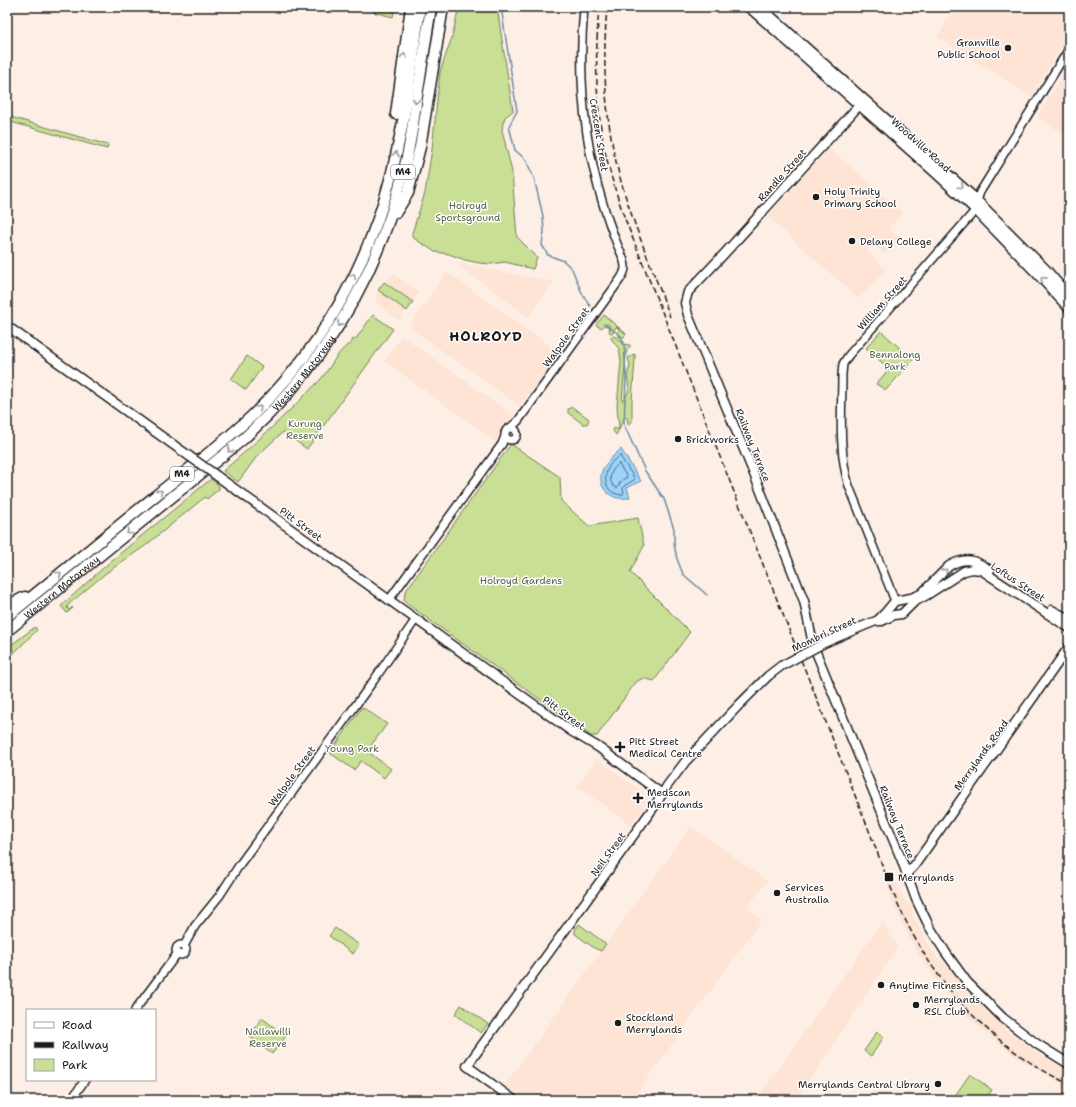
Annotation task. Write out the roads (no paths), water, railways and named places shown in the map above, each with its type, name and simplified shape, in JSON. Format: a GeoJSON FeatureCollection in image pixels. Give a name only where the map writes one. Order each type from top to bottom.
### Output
{"type":"FeatureCollection","features":[{"type":"Feature","properties":{"kind":"highway"},"geometry":{"type":"LineString","coordinates":[[400,135],[395,125],[411,7]]}},
{"type":"Feature","properties":{"kind":"highway","name":"Western Motorway"},"geometry":{"type":"LineString","coordinates":[[7,617],[232,433],[264,403],[301,360],[332,316],[361,259],[378,219],[384,198],[400,135],[420,7]]}},
{"type":"Feature","properties":{"kind":"highway","name":"Western Motorway"},"geometry":{"type":"LineString","coordinates":[[7,631],[224,455],[274,409],[302,378],[336,330],[366,278],[388,226],[399,190],[410,144],[431,7]]}},
{"type":"Feature","properties":{"kind":"highway"},"geometry":{"type":"LineString","coordinates":[[388,226],[408,193],[414,172],[424,129],[443,7]]}},
{"type":"Feature","properties":{"kind":"highway"},"geometry":{"type":"LineString","coordinates":[[7,606],[41,589]]}},
{"type":"Feature","properties":{"kind":"main road","name":"Woodville Road"},"geometry":{"type":"LineString","coordinates":[[749,7],[861,103],[976,205],[1046,270],[1069,297]]}},
{"type":"Feature","properties":{"kind":"main road","name":"Woodville Road"},"geometry":{"type":"LineString","coordinates":[[760,7],[861,103]]}},
{"type":"Feature","properties":{"kind":"main road","name":"Randle Street"},"geometry":{"type":"LineString","coordinates":[[716,263],[861,103]]}},
{"type":"Feature","properties":{"kind":"main road","name":"Woodville Road"},"geometry":{"type":"LineString","coordinates":[[976,205],[1069,308]]}},
{"type":"Feature","properties":{"kind":"main road","name":"Railway Terrace"},"geometry":{"type":"LineString","coordinates":[[716,263],[688,292],[685,299],[685,307],[752,469],[804,601],[815,648],[907,872],[916,899],[929,926],[954,966],[967,982],[994,1010],[1013,1026],[1037,1044],[1069,1064]]}},
{"type":"Feature","properties":{"kind":"main road","name":"Pitt Street"},"geometry":{"type":"LineString","coordinates":[[7,326],[416,619],[582,739],[595,751],[661,796]]}},
{"type":"Feature","properties":{"kind":"main road","name":"Mombri Street"},"geometry":{"type":"LineString","coordinates":[[780,666],[824,643],[876,621],[896,602],[921,594],[954,563],[962,560],[975,565]]}},
{"type":"Feature","properties":{"kind":"main road"},"geometry":{"type":"LineString","coordinates":[[906,609],[914,602],[927,596],[975,565]]}},
{"type":"Feature","properties":{"kind":"main road","name":"Loftus Street"},"geometry":{"type":"LineString","coordinates":[[975,565],[1069,619]]}},
{"type":"Feature","properties":{"kind":"main road","name":"Loftus Street"},"geometry":{"type":"LineString","coordinates":[[975,565],[1069,628]]}},
{"type":"Feature","properties":{"kind":"main road"},"geometry":{"type":"LineString","coordinates":[[897,614],[893,612],[896,602],[906,604],[906,609]]}},
{"type":"Feature","properties":{"kind":"main road","name":"Mombri Street"},"geometry":{"type":"LineString","coordinates":[[876,621],[882,621],[890,616],[902,614],[906,609]]}},
{"type":"Feature","properties":{"kind":"main road","name":"Merrylands Road"},"geometry":{"type":"LineString","coordinates":[[907,872],[914,866],[1069,647]]}},
{"type":"Feature","properties":{"kind":"main road","name":"Neil Street"},"geometry":{"type":"LineString","coordinates":[[514,1100],[467,1066],[685,762],[760,683],[780,666]]}},
{"type":"Feature","properties":{"kind":"street","name":"Crescent Street"},"geometry":{"type":"LineString","coordinates":[[584,7],[581,69],[583,108],[587,137],[593,168],[603,205],[624,262]]}},
{"type":"Feature","properties":{"kind":"street","name":"William Street"},"geometry":{"type":"LineString","coordinates":[[896,602],[844,471],[842,437],[843,364],[848,356],[973,213],[980,192],[1069,49]]}},
{"type":"Feature","properties":{"kind":"street","name":"Walpole Street"},"geometry":{"type":"LineString","coordinates":[[513,428],[619,281],[624,271],[624,262]]}},
{"type":"Feature","properties":{"kind":"street"},"geometry":{"type":"LineString","coordinates":[[389,600],[507,438],[506,432],[513,428],[518,434],[514,439],[507,438]]}},
{"type":"Feature","properties":{"kind":"street","name":"Walpole Street"},"geometry":{"type":"LineString","coordinates":[[136,1009],[177,954],[181,955],[185,953],[186,948],[184,946],[195,926],[220,894],[240,864],[374,680],[416,619]]}},
{"type":"Feature","properties":{"kind":"street"},"geometry":{"type":"LineString","coordinates":[[71,1100],[84,1081]]}},
{"type":"Feature","properties":{"kind":"water"},"geometry":{"type":"Polygon","coordinates":[[[621,449],[641,481],[627,488],[630,497],[618,498],[608,493],[604,489],[601,478],[602,471],[606,465],[621,449]]]}},
{"type":"Feature","properties":{"kind":"waterway"},"geometry":{"type":"LineString","coordinates":[[501,7],[517,111],[509,126],[515,150],[526,160],[534,178],[543,216],[544,231],[542,245],[548,255],[564,261],[572,269],[582,293],[590,306]]}},
{"type":"Feature","properties":{"kind":"waterway"},"geometry":{"type":"LineString","coordinates":[[604,324],[620,335],[624,343],[626,378],[624,425],[645,471],[664,499],[674,529],[674,544],[677,559],[683,574],[707,595]]}},
{"type":"Feature","properties":{"kind":"railway"},"geometry":{"type":"LineString","coordinates":[[599,7],[597,45],[598,103],[603,141],[615,190],[625,219],[798,652]]}},
{"type":"Feature","properties":{"kind":"railway"},"geometry":{"type":"LineString","coordinates":[[607,7],[605,76],[606,98],[612,143],[628,204],[670,317]]}},
{"type":"Feature","properties":{"kind":"railway"},"geometry":{"type":"LineString","coordinates":[[801,660],[892,890],[910,929],[924,953],[957,999],[998,1038],[1020,1056],[1069,1084]]}},
{"type":"Feature","properties":{"kind":"place","name":"Granville Public School"},"geometry":{"type":"Point","coordinates":[1008,48]}},
{"type":"Feature","properties":{"kind":"place","name":"Holy Trinity Primary School"},"geometry":{"type":"Point","coordinates":[816,197]}},
{"type":"Feature","properties":{"kind":"place","name":"Delany College"},"geometry":{"type":"Point","coordinates":[852,241]}},
{"type":"Feature","properties":{"kind":"place","name":"Brickworks"},"geometry":{"type":"Point","coordinates":[678,439]}},
{"type":"Feature","properties":{"kind":"place","name":"Pitt Street Medical Centre"},"geometry":{"type":"Point","coordinates":[620,747]}},
{"type":"Feature","properties":{"kind":"place","name":"Medscan Merrylands"},"geometry":{"type":"Point","coordinates":[638,798]}},
{"type":"Feature","properties":{"kind":"place","name":"Merrylands"},"geometry":{"type":"Point","coordinates":[889,877]}},
{"type":"Feature","properties":{"kind":"place","name":"Services Australia"},"geometry":{"type":"Point","coordinates":[777,893]}},
{"type":"Feature","properties":{"kind":"place","name":"Anytime Fitness"},"geometry":{"type":"Point","coordinates":[881,985]}},
{"type":"Feature","properties":{"kind":"place","name":"Merrylands RSL Club"},"geometry":{"type":"Point","coordinates":[916,1005]}},
{"type":"Feature","properties":{"kind":"place","name":"Stockland Merrylands"},"geometry":{"type":"Point","coordinates":[618,1023]}},
{"type":"Feature","properties":{"kind":"place","name":"Merrylands Central Library"},"geometry":{"type":"Point","coordinates":[938,1084]}},
{"type":"Feature","properties":{"kind":"district","name":"HOLROYD"},"geometry":{"type":"Point","coordinates":[486,336]}},
{"type":"Feature","properties":{"kind":"park label","name":"Holroyd Sportsground"},"geometry":{"type":"Point","coordinates":[468,210]}},
{"type":"Feature","properties":{"kind":"park label","name":"Bennalong Park"},"geometry":{"type":"Point","coordinates":[895,360]}},
{"type":"Feature","properties":{"kind":"park label","name":"Kurung Reserve"},"geometry":{"type":"Point","coordinates":[305,428]}},
{"type":"Feature","properties":{"kind":"park label","name":"Holroyd Gardens"},"geometry":{"type":"Point","coordinates":[521,580]}},
{"type":"Feature","properties":{"kind":"park label","name":"Young Park"},"geometry":{"type":"Point","coordinates":[352,748]}},
{"type":"Feature","properties":{"kind":"park label","name":"Nallawilli Reserve"},"geometry":{"type":"Point","coordinates":[268,1036]}}]}
